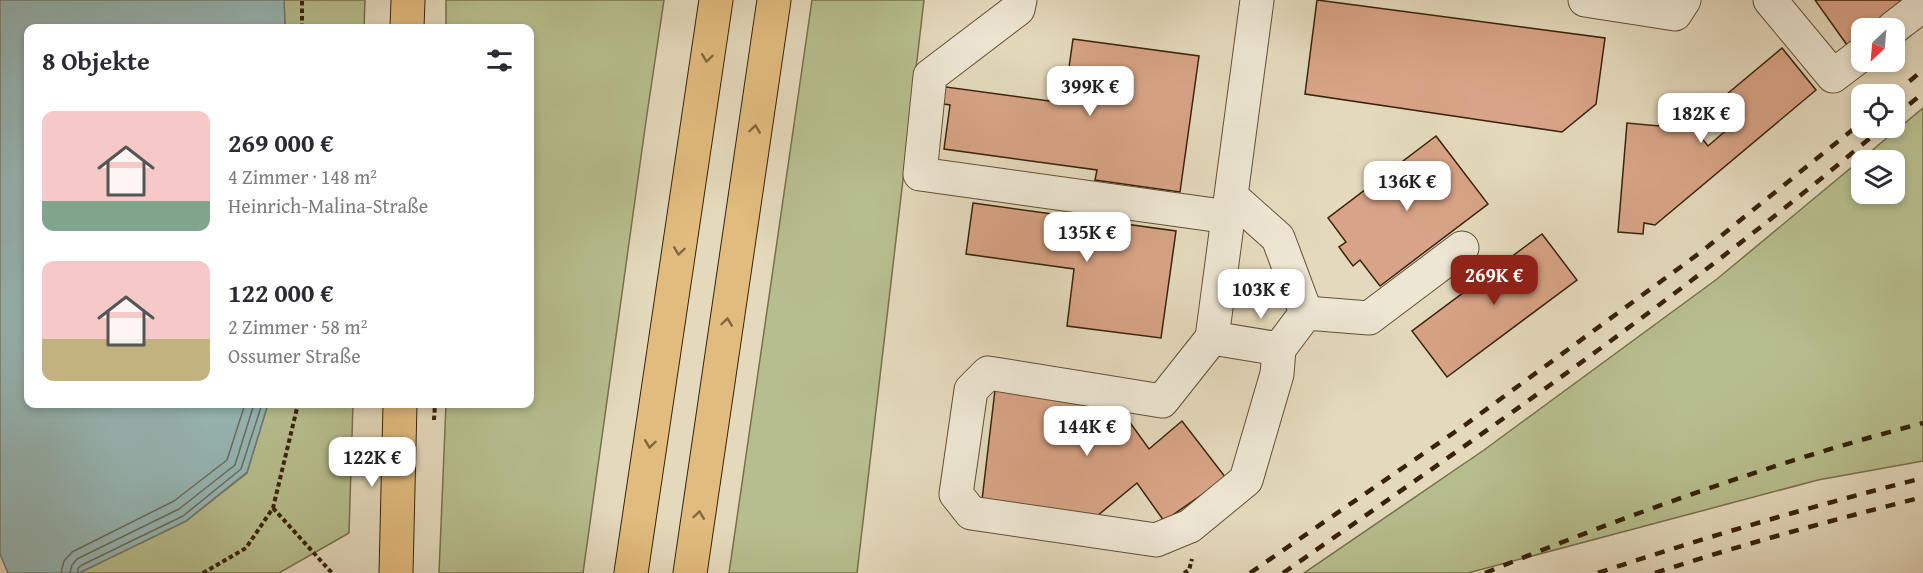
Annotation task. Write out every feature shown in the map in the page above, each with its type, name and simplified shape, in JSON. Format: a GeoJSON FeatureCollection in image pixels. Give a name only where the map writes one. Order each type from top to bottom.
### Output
{"type":"FeatureCollection","features":[{"type":"Feature","properties":{"kind":"main road"},"geometry":{"type":"LineString","coordinates":[[407,24],[408,0]]}},
{"type":"Feature","properties":{"kind":"main road"},"geometry":{"type":"LineString","coordinates":[[631,573],[716,0]]}},
{"type":"Feature","properties":{"kind":"main road"},"geometry":{"type":"LineString","coordinates":[[690,573],[774,0]]}},
{"type":"Feature","properties":{"kind":"main road"},"geometry":{"type":"LineString","coordinates":[[396,573],[400,408]]}},
{"type":"Feature","properties":{"kind":"street"},"geometry":{"type":"LineString","coordinates":[[1020,0],[1018,9],[930,76],[920,174],[1230,207],[1278,238],[1306,313]]}},
{"type":"Feature","properties":{"kind":"street"},"geometry":{"type":"LineString","coordinates":[[1257,0],[1212,338],[1162,401],[988,373],[971,390],[956,494],[971,513],[1156,540],[1190,526],[1246,480],[1277,374],[1279,349],[1306,313]]}},
{"type":"Feature","properties":{"kind":"street"},"geometry":{"type":"LineString","coordinates":[[1585,0],[1679,7]]}},
{"type":"Feature","properties":{"kind":"street"},"geometry":{"type":"LineString","coordinates":[[1770,0],[1833,76],[1851,62]]}},
{"type":"Feature","properties":{"kind":"street"},"geometry":{"type":"LineString","coordinates":[[1905,19],[1923,5]]}},
{"type":"Feature","properties":{"kind":"street"},"geometry":{"type":"LineString","coordinates":[[1306,313],[1370,318],[1462,248]]}},
{"type":"Feature","properties":{"kind":"street"},"geometry":{"type":"LineString","coordinates":[[1212,338],[1279,349]]}},
{"type":"Feature","properties":{"kind":"path"},"geometry":{"type":"LineString","coordinates":[[302,0],[302,24]]}},
{"type":"Feature","properties":{"kind":"path"},"geometry":{"type":"LineString","coordinates":[[203,573],[246,548],[273,508],[297,408]]}},
{"type":"Feature","properties":{"kind":"path"},"geometry":{"type":"LineString","coordinates":[[273,508],[332,573]]}},
{"type":"Feature","properties":{"kind":"green space"},"geometry":{"type":"Polygon","coordinates":[[[284,0],[365,0],[364,24],[285,24],[284,0]]]}},
{"type":"Feature","properties":{"kind":"green space"},"geometry":{"type":"Polygon","coordinates":[[[446,0],[664,0],[583,573],[439,573],[446,408],[534,408],[534,24],[446,24],[446,0]]]}},
{"type":"Feature","properties":{"kind":"green space"},"geometry":{"type":"Polygon","coordinates":[[[812,0],[924,0],[857,573],[729,573],[812,0]]]}},
{"type":"Feature","properties":{"kind":"green space"},"geometry":{"type":"Polygon","coordinates":[[[1923,108],[1923,461],[1818,480],[1468,573],[1304,573],[1484,450],[1717,279],[1851,168],[1851,204],[1905,204],[1905,150],[1872,150],[1887,138],[1905,138],[1905,123],[1923,108]]]}},
{"type":"Feature","properties":{"kind":"green space"},"geometry":{"type":"Polygon","coordinates":[[[267,408],[353,408],[349,533],[279,573],[79,573],[186,521],[247,473],[267,408]]]}},
{"type":"Feature","properties":{"kind":"water"},"geometry":{"type":"Polygon","coordinates":[[[0,0],[284,0],[285,24],[24,24],[24,408],[267,408],[247,472],[186,521],[79,573],[8,573],[0,554],[0,0]]]}},
{"type":"Feature","properties":{"kind":"building"},"geometry":{"type":"Polygon","coordinates":[[[1317,0],[1605,38],[1596,104],[1562,132],[1305,94],[1317,0]]]}},
{"type":"Feature","properties":{"kind":"building"},"geometry":{"type":"Polygon","coordinates":[[[1815,0],[1910,0],[1884,18],[1851,18],[1851,42],[1847,45],[1815,0]]]}},
{"type":"Feature","properties":{"kind":"building"},"geometry":{"type":"Polygon","coordinates":[[[1073,39],[1199,56],[1180,192],[1095,180],[1097,170],[944,149],[950,105],[937,103],[939,86],[1064,103],[1073,39]]]}},
{"type":"Feature","properties":{"kind":"building"},"geometry":{"type":"Polygon","coordinates":[[[1782,48],[1816,90],[1655,225],[1644,223],[1643,234],[1618,232],[1627,123],[1659,126],[1662,103],[1669,97],[1708,146],[1744,115],[1727,94],[1782,48]]]}},
{"type":"Feature","properties":{"kind":"building"},"geometry":{"type":"Polygon","coordinates":[[[1436,136],[1488,204],[1380,286],[1360,260],[1353,266],[1339,247],[1346,242],[1328,218],[1436,136]]]}},
{"type":"Feature","properties":{"kind":"building"},"geometry":{"type":"Polygon","coordinates":[[[973,203],[1176,231],[1161,338],[1067,326],[1074,269],[966,254],[973,203]]]}},
{"type":"Feature","properties":{"kind":"building"},"geometry":{"type":"Polygon","coordinates":[[[1542,234],[1577,280],[1447,377],[1412,331],[1542,234]]]}},
{"type":"Feature","properties":{"kind":"building"},"geometry":{"type":"Polygon","coordinates":[[[995,390],[1113,399],[1149,449],[1182,421],[1226,478],[1164,521],[1137,483],[1097,516],[982,500],[995,390]]]}},
{"type":"Feature","properties":{"kind":"railway"},"geometry":{"type":"LineString","coordinates":[[1905,85],[1923,70]]}},
{"type":"Feature","properties":{"kind":"railway"},"geometry":{"type":"LineString","coordinates":[[1905,108],[1923,93]]}},
{"type":"Feature","properties":{"kind":"railway"},"geometry":{"type":"LineString","coordinates":[[1250,573],[1465,425],[1701,252],[1851,131]]}},
{"type":"Feature","properties":{"kind":"railway"},"geometry":{"type":"LineString","coordinates":[[1283,573],[1588,358],[1737,245],[1870,138]]}},
{"type":"Feature","properties":{"kind":"railway"},"geometry":{"type":"LineString","coordinates":[[1485,573],[1592,531],[1756,472],[1923,423]]}},
{"type":"Feature","properties":{"kind":"railway"},"geometry":{"type":"LineString","coordinates":[[1598,573],[1759,522],[1923,478]]}},
{"type":"Feature","properties":{"kind":"railway"},"geometry":{"type":"LineString","coordinates":[[1655,573],[1721,552],[1923,497]]}}]}
